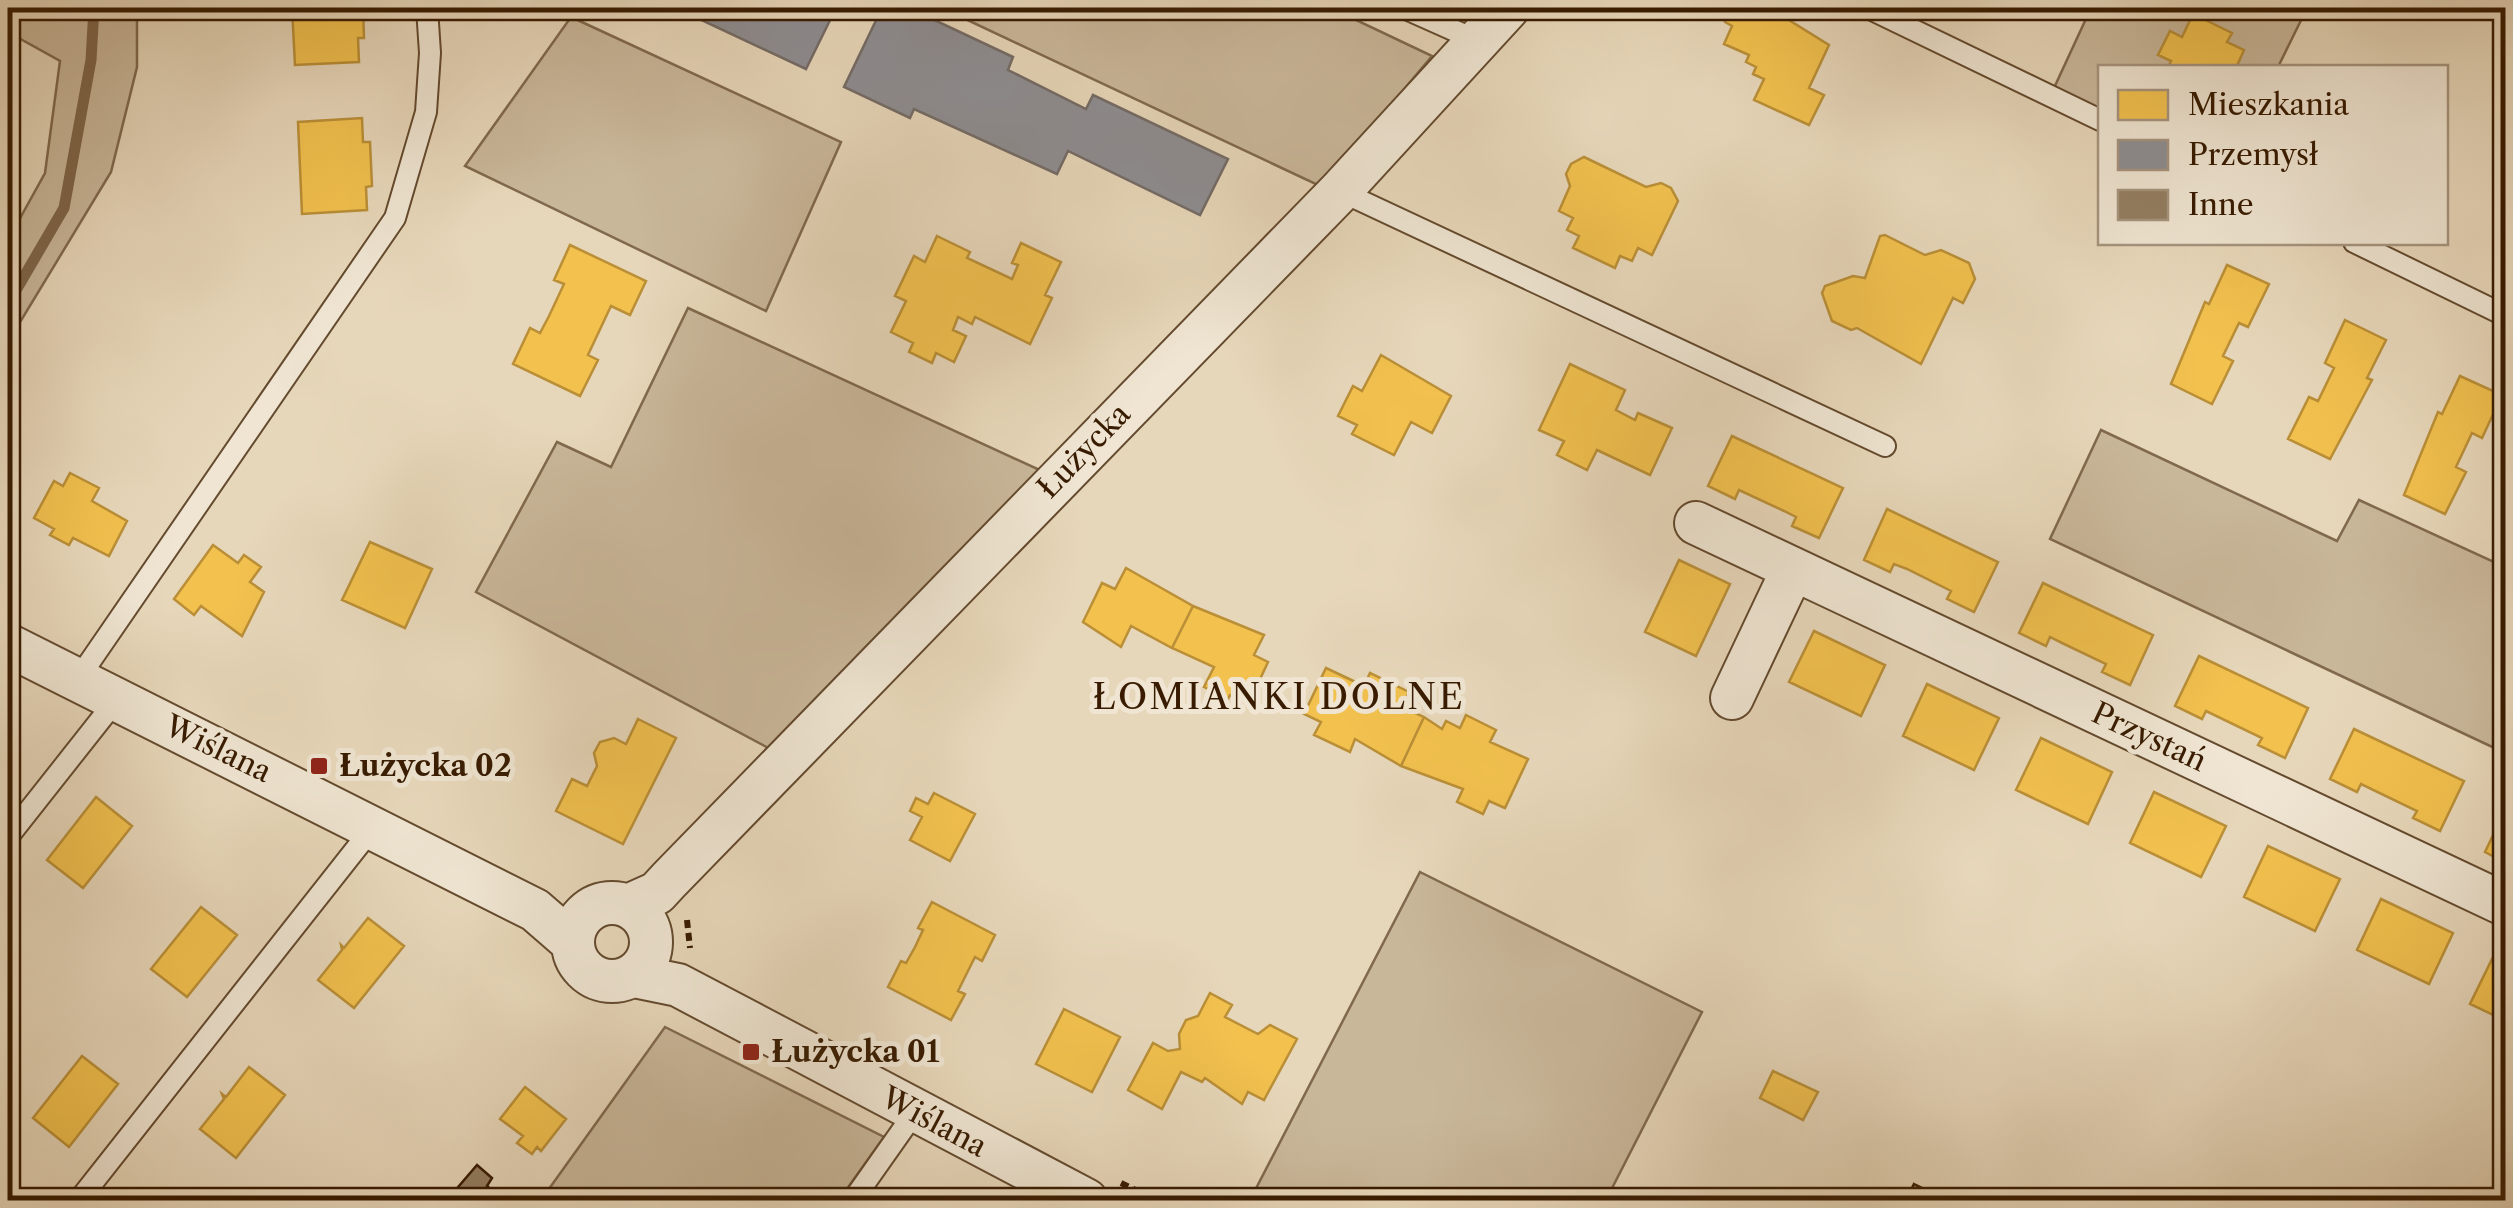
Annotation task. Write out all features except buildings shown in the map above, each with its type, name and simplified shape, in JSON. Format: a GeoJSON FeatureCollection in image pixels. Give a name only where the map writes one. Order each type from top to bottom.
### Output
{"type":"FeatureCollection","features":[{"type":"Feature","properties":{"kind":"street","name":"Łużycka"},"geometry":{"type":"LineString","coordinates":[[643,929],[1508,8]]}},
{"type":"Feature","properties":{"kind":"street","name":"Przystań"},"geometry":{"type":"LineString","coordinates":[[1696,523],[2506,905]]}},
{"type":"Feature","properties":{"kind":"street"},"geometry":{"type":"LineString","coordinates":[[1732,698],[1793,569]]}},
{"type":"Feature","properties":{"kind":"street","name":"Wiślana"},"geometry":{"type":"LineString","coordinates":[[8,644],[578,929]]}},
{"type":"Feature","properties":{"kind":"street"},"geometry":{"type":"LineString","coordinates":[[605,903],[643,929],[623,981],[599,980],[580,966],[578,929],[605,903]]}},
{"type":"Feature","properties":{"kind":"street","name":"Wiślana"},"geometry":{"type":"LineString","coordinates":[[643,929],[678,985],[1080,1199]]}},
{"type":"Feature","properties":{"kind":"lane"},"geometry":{"type":"LineString","coordinates":[[78,679],[394,218],[426,112],[430,53],[427,8]]}},
{"type":"Feature","properties":{"kind":"lane"},"geometry":{"type":"LineString","coordinates":[[1404,8],[1478,40]]}},
{"type":"Feature","properties":{"kind":"lane"},"geometry":{"type":"LineString","coordinates":[[1868,8],[2098,119]]}},
{"type":"Feature","properties":{"kind":"lane"},"geometry":{"type":"LineString","coordinates":[[1340,191],[1885,446]]}},
{"type":"Feature","properties":{"kind":"lane"},"geometry":{"type":"LineString","coordinates":[[2360,245],[2506,316]]}},
{"type":"Feature","properties":{"kind":"lane"},"geometry":{"type":"LineString","coordinates":[[8,837],[117,699]]}},
{"type":"Feature","properties":{"kind":"lane"},"geometry":{"type":"LineString","coordinates":[[79,1200],[374,826]]}},
{"type":"Feature","properties":{"kind":"lane"},"geometry":{"type":"LineString","coordinates":[[853,1200],[915,1112]]}},
{"type":"Feature","properties":{"kind":"shaded area"},"geometry":{"type":"Polygon","coordinates":[[[8,8],[137,8],[137,67],[111,172],[8,342],[8,240],[45,173],[60,61],[8,32],[8,8]]]}},
{"type":"Feature","properties":{"kind":"shaded area"},"geometry":{"type":"Polygon","coordinates":[[[942,8],[1331,8],[1432,56],[1322,187],[942,8]]]}},
{"type":"Feature","properties":{"kind":"shaded area"},"geometry":{"type":"Polygon","coordinates":[[[2091,8],[2307,8],[2279,65],[2098,65],[2098,110],[2054,88],[2091,8]]]}},
{"type":"Feature","properties":{"kind":"shaded area"},"geometry":{"type":"Polygon","coordinates":[[[571,17],[841,142],[766,311],[465,166],[571,17]]]}},
{"type":"Feature","properties":{"kind":"shaded area"},"geometry":{"type":"Polygon","coordinates":[[[688,308],[1044,472],[774,751],[476,592],[557,442],[611,467],[688,308]]]}},
{"type":"Feature","properties":{"kind":"shaded area"},"geometry":{"type":"Polygon","coordinates":[[[2101,430],[2337,541],[2359,500],[2505,567],[2505,753],[2050,539],[2101,430]]]}},
{"type":"Feature","properties":{"kind":"shaded area"},"geometry":{"type":"Polygon","coordinates":[[[1420,872],[1702,1012],[1606,1200],[1250,1200],[1420,872]]]}},
{"type":"Feature","properties":{"kind":"shaded area"},"geometry":{"type":"Polygon","coordinates":[[[665,1027],[884,1137],[839,1200],[541,1200],[665,1027]]]}},
{"type":"Feature","properties":{"kind":"waterway"},"geometry":{"type":"LineString","coordinates":[[8,304],[64,208],[91,60],[94,8]]}},
{"type":"Feature","properties":{"kind":"place","name":"Łużycka 02"},"geometry":{"type":"Point","coordinates":[319,766]}},
{"type":"Feature","properties":{"kind":"place","name":"Łużycka 01"},"geometry":{"type":"Point","coordinates":[751,1052]}},
{"type":"Feature","properties":{"kind":"district","name":"ŁOMIANKI DOLNE"},"geometry":{"type":"Point","coordinates":[1279,697]}}]}
